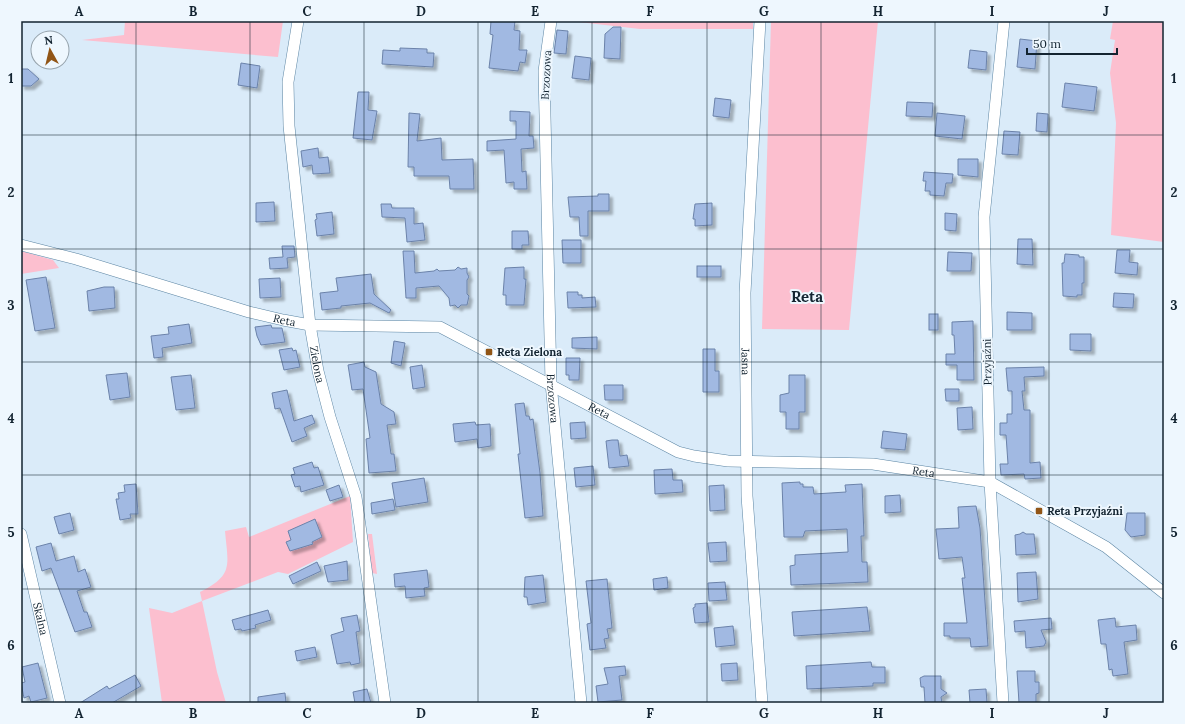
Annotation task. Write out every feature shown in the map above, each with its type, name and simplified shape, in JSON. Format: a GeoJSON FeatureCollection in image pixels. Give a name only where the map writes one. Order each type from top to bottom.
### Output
{"type":"FeatureCollection","features":[{"type":"Feature","properties":{"kind":"street","name":"Zielona"},"geometry":{"type":"LineString","coordinates":[[298,21],[288,82],[289,126],[310,325],[318,371],[330,417],[356,497],[385,703]]}},
{"type":"Feature","properties":{"kind":"street","name":"Brzozowa"},"geometry":{"type":"LineString","coordinates":[[550,21],[544,71],[551,384],[581,703]]}},
{"type":"Feature","properties":{"kind":"street","name":"Jasna"},"geometry":{"type":"LineString","coordinates":[[760,21],[745,293],[746,461],[753,605],[762,703]]}},
{"type":"Feature","properties":{"kind":"street","name":"Przyjaźni"},"geometry":{"type":"LineString","coordinates":[[1003,703],[990,482],[984,217],[1004,21]]}},
{"type":"Feature","properties":{"kind":"street","name":"Reta"},"geometry":{"type":"LineString","coordinates":[[21,245],[76,259],[249,312],[310,325],[440,327],[678,452],[714,460],[873,464],[990,482],[1106,547],[1164,593]]}},
{"type":"Feature","properties":{"kind":"street","name":"Skalna"},"geometry":{"type":"LineString","coordinates":[[21,534],[60,703]]}},
{"type":"Feature","properties":{"kind":"shaded area"},"geometry":{"type":"Polygon","coordinates":[[[125,21],[283,21],[278,57],[82,40],[124,35],[125,21]]]}},
{"type":"Feature","properties":{"kind":"shaded area"},"geometry":{"type":"Polygon","coordinates":[[[570,21],[753,21],[753,29],[640,29],[570,21]]]}},
{"type":"Feature","properties":{"kind":"shaded area"},"geometry":{"type":"Polygon","coordinates":[[[771,21],[878,21],[849,330],[762,329],[771,21]]]}},
{"type":"Feature","properties":{"kind":"shaded area"},"geometry":{"type":"Polygon","coordinates":[[[1113,21],[1164,21],[1164,242],[1111,235],[1116,123],[1110,73],[1115,40],[1110,39],[1113,21]]]}},
{"type":"Feature","properties":{"kind":"shaded area"},"geometry":{"type":"Polygon","coordinates":[[[21,251],[53,260],[59,268],[21,274],[21,251]]]}},
{"type":"Feature","properties":{"kind":"shaded area"},"geometry":{"type":"Polygon","coordinates":[[[350,496],[353,542],[288,574],[278,572],[202,601],[200,592],[219,580],[224,574],[226,568],[227,552],[225,531],[246,527],[249,537],[350,496]]]}},
{"type":"Feature","properties":{"kind":"shaded area"},"geometry":{"type":"Polygon","coordinates":[[[368,534],[372,534],[377,574],[372,573],[368,534]]]}},
{"type":"Feature","properties":{"kind":"shaded area"},"geometry":{"type":"Polygon","coordinates":[[[202,601],[217,672],[226,703],[162,703],[149,608],[172,613],[202,601]]]}},
{"type":"Feature","properties":{"kind":"building"},"geometry":{"type":"Polygon","coordinates":[[[491,21],[515,21],[514,30],[520,31],[519,50],[527,50],[525,63],[520,62],[518,71],[489,68],[493,35],[490,34],[491,21]]]}},
{"type":"Feature","properties":{"kind":"building"},"geometry":{"type":"Polygon","coordinates":[[[613,27],[621,27],[620,59],[604,58],[605,34],[613,27]]]}},
{"type":"Feature","properties":{"kind":"building"},"geometry":{"type":"Polygon","coordinates":[[[557,30],[568,31],[566,54],[554,53],[557,30]]]}},
{"type":"Feature","properties":{"kind":"building"},"geometry":{"type":"Polygon","coordinates":[[[1020,39],[1037,41],[1035,69],[1017,67],[1020,39]]]}},
{"type":"Feature","properties":{"kind":"building"},"geometry":{"type":"Polygon","coordinates":[[[400,48],[427,49],[427,53],[434,53],[433,67],[382,64],[383,50],[400,51],[400,48]]]}},
{"type":"Feature","properties":{"kind":"building"},"geometry":{"type":"Polygon","coordinates":[[[970,50],[987,52],[986,70],[968,68],[970,50]]]}},
{"type":"Feature","properties":{"kind":"building"},"geometry":{"type":"Polygon","coordinates":[[[575,56],[591,58],[589,80],[572,78],[575,56]]]}},
{"type":"Feature","properties":{"kind":"building"},"geometry":{"type":"Polygon","coordinates":[[[241,63],[260,66],[257,88],[238,85],[241,63]]]}},
{"type":"Feature","properties":{"kind":"building"},"geometry":{"type":"Polygon","coordinates":[[[21,69],[28,69],[39,79],[31,86],[21,86],[21,69]]]}},
{"type":"Feature","properties":{"kind":"building"},"geometry":{"type":"Polygon","coordinates":[[[1065,83],[1097,87],[1094,111],[1062,107],[1065,83]]]}},
{"type":"Feature","properties":{"kind":"building"},"geometry":{"type":"Polygon","coordinates":[[[358,92],[369,92],[368,110],[377,111],[372,140],[353,138],[358,92]]]}},
{"type":"Feature","properties":{"kind":"building"},"geometry":{"type":"Polygon","coordinates":[[[715,98],[731,100],[729,118],[713,116],[715,98]]]}},
{"type":"Feature","properties":{"kind":"building"},"geometry":{"type":"Polygon","coordinates":[[[907,102],[933,103],[932,117],[906,116],[907,102]]]}},
{"type":"Feature","properties":{"kind":"building"},"geometry":{"type":"Polygon","coordinates":[[[510,111],[530,112],[529,136],[533,136],[534,148],[521,149],[522,172],[526,171],[527,189],[514,189],[514,182],[506,183],[504,150],[487,151],[487,141],[516,139],[516,121],[510,121],[510,111]]]}},
{"type":"Feature","properties":{"kind":"building"},"geometry":{"type":"Polygon","coordinates":[[[409,113],[420,114],[417,141],[441,138],[442,160],[473,159],[474,189],[450,189],[449,176],[414,176],[414,167],[408,167],[409,113]]]}},
{"type":"Feature","properties":{"kind":"building"},"geometry":{"type":"Polygon","coordinates":[[[937,113],[965,116],[962,139],[935,136],[937,113]]]}},
{"type":"Feature","properties":{"kind":"building"},"geometry":{"type":"Polygon","coordinates":[[[1037,113],[1048,114],[1047,132],[1036,131],[1037,113]]]}},
{"type":"Feature","properties":{"kind":"building"},"geometry":{"type":"Polygon","coordinates":[[[1004,131],[1020,132],[1018,155],[1002,154],[1004,131]]]}},
{"type":"Feature","properties":{"kind":"building"},"geometry":{"type":"Polygon","coordinates":[[[318,148],[319,158],[328,157],[330,173],[313,174],[312,165],[303,167],[301,151],[318,148]]]}},
{"type":"Feature","properties":{"kind":"building"},"geometry":{"type":"Polygon","coordinates":[[[958,159],[978,159],[978,177],[958,175],[958,159]]]}},
{"type":"Feature","properties":{"kind":"building"},"geometry":{"type":"Polygon","coordinates":[[[924,172],[953,174],[952,183],[946,183],[944,196],[930,195],[930,191],[925,191],[926,181],[923,181],[924,172]]]}},
{"type":"Feature","properties":{"kind":"building"},"geometry":{"type":"Polygon","coordinates":[[[598,194],[609,194],[609,211],[588,211],[588,236],[580,236],[579,217],[570,217],[568,197],[598,196],[598,194]]]}},
{"type":"Feature","properties":{"kind":"building"},"geometry":{"type":"Polygon","coordinates":[[[274,202],[275,221],[256,222],[256,203],[274,202]]]}},
{"type":"Feature","properties":{"kind":"building"},"geometry":{"type":"Polygon","coordinates":[[[712,203],[712,225],[695,226],[695,219],[693,219],[695,204],[712,203]]]}},
{"type":"Feature","properties":{"kind":"building"},"geometry":{"type":"Polygon","coordinates":[[[381,204],[391,204],[392,208],[414,208],[414,224],[423,223],[425,240],[407,242],[405,218],[382,217],[381,204]]]}},
{"type":"Feature","properties":{"kind":"building"},"geometry":{"type":"Polygon","coordinates":[[[332,212],[334,234],[317,236],[315,220],[317,219],[316,214],[332,212]]]}},
{"type":"Feature","properties":{"kind":"building"},"geometry":{"type":"Polygon","coordinates":[[[945,213],[957,214],[956,231],[945,230],[945,213]]]}},
{"type":"Feature","properties":{"kind":"building"},"geometry":{"type":"Polygon","coordinates":[[[512,231],[528,231],[529,245],[522,245],[522,249],[512,249],[512,231]]]}},
{"type":"Feature","properties":{"kind":"building"},"geometry":{"type":"Polygon","coordinates":[[[1018,239],[1032,239],[1033,265],[1017,264],[1018,239]]]}},
{"type":"Feature","properties":{"kind":"building"},"geometry":{"type":"Polygon","coordinates":[[[562,240],[581,240],[581,263],[563,263],[562,240]]]}},
{"type":"Feature","properties":{"kind":"building"},"geometry":{"type":"Polygon","coordinates":[[[282,246],[294,246],[295,257],[287,258],[288,268],[270,269],[269,258],[283,257],[282,246]]]}},
{"type":"Feature","properties":{"kind":"building"},"geometry":{"type":"Polygon","coordinates":[[[1117,250],[1130,250],[1129,262],[1138,263],[1137,275],[1115,273],[1117,250]]]}},
{"type":"Feature","properties":{"kind":"building"},"geometry":{"type":"Polygon","coordinates":[[[403,251],[414,251],[415,273],[434,271],[437,269],[439,271],[455,270],[458,267],[461,269],[467,268],[469,277],[467,280],[467,294],[469,296],[467,305],[461,305],[458,308],[455,305],[450,306],[449,298],[439,286],[416,288],[416,298],[406,298],[403,251]]]}},
{"type":"Feature","properties":{"kind":"building"},"geometry":{"type":"Polygon","coordinates":[[[948,252],[972,253],[971,271],[947,271],[948,252]]]}},
{"type":"Feature","properties":{"kind":"building"},"geometry":{"type":"Polygon","coordinates":[[[1065,254],[1084,257],[1084,283],[1082,283],[1082,295],[1077,295],[1077,297],[1063,296],[1062,263],[1064,263],[1065,254]]]}},
{"type":"Feature","properties":{"kind":"building"},"geometry":{"type":"Polygon","coordinates":[[[697,266],[721,266],[721,277],[697,277],[697,266]]]}},
{"type":"Feature","properties":{"kind":"building"},"geometry":{"type":"Polygon","coordinates":[[[524,267],[524,279],[526,279],[524,305],[506,305],[506,295],[503,295],[505,268],[524,267]]]}},
{"type":"Feature","properties":{"kind":"building"},"geometry":{"type":"Polygon","coordinates":[[[371,274],[374,294],[391,310],[389,313],[370,303],[341,306],[341,308],[322,310],[320,293],[338,291],[336,278],[371,274]]]}},
{"type":"Feature","properties":{"kind":"building"},"geometry":{"type":"Polygon","coordinates":[[[46,277],[55,328],[35,331],[26,280],[46,277]]]}},
{"type":"Feature","properties":{"kind":"building"},"geometry":{"type":"Polygon","coordinates":[[[280,278],[281,297],[260,298],[259,279],[280,278]]]}},
{"type":"Feature","properties":{"kind":"building"},"geometry":{"type":"Polygon","coordinates":[[[104,287],[114,287],[115,308],[89,311],[87,291],[104,287]]]}},
{"type":"Feature","properties":{"kind":"building"},"geometry":{"type":"Polygon","coordinates":[[[567,292],[578,292],[578,295],[582,295],[582,298],[595,297],[596,307],[568,308],[567,292]]]}},
{"type":"Feature","properties":{"kind":"building"},"geometry":{"type":"Polygon","coordinates":[[[1114,293],[1134,294],[1133,308],[1113,307],[1114,293]]]}},
{"type":"Feature","properties":{"kind":"building"},"geometry":{"type":"Polygon","coordinates":[[[1007,312],[1032,313],[1032,330],[1007,330],[1007,312]]]}},
{"type":"Feature","properties":{"kind":"building"},"geometry":{"type":"Polygon","coordinates":[[[929,314],[938,314],[938,330],[929,330],[929,314]]]}},
{"type":"Feature","properties":{"kind":"building"},"geometry":{"type":"Polygon","coordinates":[[[973,321],[974,380],[957,380],[957,365],[946,365],[946,354],[955,354],[954,335],[952,335],[952,322],[973,321]]]}},
{"type":"Feature","properties":{"kind":"building"},"geometry":{"type":"Polygon","coordinates":[[[189,324],[192,343],[162,348],[163,357],[154,358],[151,336],[169,334],[168,327],[189,324]]]}},
{"type":"Feature","properties":{"kind":"building"},"geometry":{"type":"Polygon","coordinates":[[[271,325],[272,328],[282,328],[285,342],[261,345],[255,327],[271,325]]]}},
{"type":"Feature","properties":{"kind":"building"},"geometry":{"type":"Polygon","coordinates":[[[1070,334],[1091,334],[1091,351],[1070,350],[1070,334]]]}},
{"type":"Feature","properties":{"kind":"building"},"geometry":{"type":"Polygon","coordinates":[[[597,337],[597,349],[572,348],[572,338],[597,337]]]}},
{"type":"Feature","properties":{"kind":"building"},"geometry":{"type":"Polygon","coordinates":[[[394,341],[405,343],[401,366],[391,363],[394,341]]]}},
{"type":"Feature","properties":{"kind":"building"},"geometry":{"type":"Polygon","coordinates":[[[292,348],[293,351],[296,350],[300,367],[284,370],[279,350],[292,348]]]}},
{"type":"Feature","properties":{"kind":"building"},"geometry":{"type":"Polygon","coordinates":[[[703,349],[715,349],[715,371],[719,371],[719,392],[703,392],[703,349]]]}},
{"type":"Feature","properties":{"kind":"building"},"geometry":{"type":"Polygon","coordinates":[[[566,358],[580,358],[579,380],[569,380],[569,375],[566,375],[566,358]]]}},
{"type":"Feature","properties":{"kind":"building"},"geometry":{"type":"Polygon","coordinates":[[[364,362],[365,367],[376,372],[381,404],[394,412],[396,424],[387,425],[391,454],[394,454],[396,471],[369,473],[366,439],[370,438],[363,389],[352,390],[348,365],[364,362]]]}},
{"type":"Feature","properties":{"kind":"building"},"geometry":{"type":"Polygon","coordinates":[[[422,365],[425,387],[413,389],[410,367],[422,365]]]}},
{"type":"Feature","properties":{"kind":"building"},"geometry":{"type":"Polygon","coordinates":[[[1044,367],[1044,376],[1024,377],[1025,391],[1022,391],[1024,410],[1030,410],[1030,463],[1040,462],[1041,478],[1025,479],[1024,474],[1001,475],[1000,464],[1008,464],[1006,435],[1000,435],[1000,423],[1007,423],[1007,414],[1012,414],[1012,391],[1008,391],[1006,368],[1044,367]]]}},
{"type":"Feature","properties":{"kind":"building"},"geometry":{"type":"Polygon","coordinates":[[[127,373],[130,397],[110,400],[106,375],[127,373]]]}},
{"type":"Feature","properties":{"kind":"building"},"geometry":{"type":"Polygon","coordinates":[[[191,375],[195,408],[176,410],[171,377],[191,375]]]}},
{"type":"Feature","properties":{"kind":"building"},"geometry":{"type":"Polygon","coordinates":[[[789,375],[805,375],[805,412],[799,412],[799,429],[786,429],[786,412],[780,412],[780,395],[789,393],[789,375]]]}},
{"type":"Feature","properties":{"kind":"building"},"geometry":{"type":"Polygon","coordinates":[[[604,385],[623,385],[623,400],[605,400],[604,385]]]}},
{"type":"Feature","properties":{"kind":"building"},"geometry":{"type":"Polygon","coordinates":[[[945,389],[959,389],[959,401],[946,401],[945,389]]]}},
{"type":"Feature","properties":{"kind":"building"},"geometry":{"type":"Polygon","coordinates":[[[287,390],[294,421],[312,415],[315,423],[304,428],[307,436],[292,442],[280,408],[275,409],[272,393],[287,390]]]}},
{"type":"Feature","properties":{"kind":"building"},"geometry":{"type":"Polygon","coordinates":[[[524,403],[526,416],[529,416],[530,420],[533,419],[540,473],[543,516],[525,518],[518,454],[520,454],[515,404],[524,403]]]}},
{"type":"Feature","properties":{"kind":"building"},"geometry":{"type":"Polygon","coordinates":[[[972,407],[973,429],[958,430],[957,408],[972,407]]]}},
{"type":"Feature","properties":{"kind":"building"},"geometry":{"type":"Polygon","coordinates":[[[475,422],[476,425],[490,424],[491,446],[478,448],[477,439],[455,442],[453,424],[475,422]]]}},
{"type":"Feature","properties":{"kind":"building"},"geometry":{"type":"Polygon","coordinates":[[[585,422],[586,438],[571,439],[570,423],[585,422]]]}},
{"type":"Feature","properties":{"kind":"building"},"geometry":{"type":"Polygon","coordinates":[[[883,431],[907,434],[905,450],[881,448],[883,431]]]}},
{"type":"Feature","properties":{"kind":"building"},"geometry":{"type":"Polygon","coordinates":[[[618,440],[620,456],[627,455],[629,466],[609,468],[606,441],[618,440]]]}},
{"type":"Feature","properties":{"kind":"building"},"geometry":{"type":"Polygon","coordinates":[[[312,462],[314,468],[318,467],[324,485],[301,492],[300,486],[295,487],[291,475],[295,474],[293,468],[312,462]]]}},
{"type":"Feature","properties":{"kind":"building"},"geometry":{"type":"Polygon","coordinates":[[[593,466],[595,485],[576,487],[574,468],[593,466]]]}},
{"type":"Feature","properties":{"kind":"building"},"geometry":{"type":"Polygon","coordinates":[[[672,469],[673,480],[682,480],[683,492],[655,494],[654,470],[672,469]]]}},
{"type":"Feature","properties":{"kind":"building"},"geometry":{"type":"Polygon","coordinates":[[[424,478],[428,502],[396,507],[392,483],[424,478]]]}},
{"type":"Feature","properties":{"kind":"building"},"geometry":{"type":"Polygon","coordinates":[[[800,482],[800,484],[803,484],[803,487],[813,487],[814,494],[846,492],[845,485],[862,484],[864,536],[861,536],[862,562],[867,562],[868,582],[791,585],[790,566],[795,565],[795,555],[848,552],[847,529],[805,531],[803,537],[784,537],[782,483],[800,482]]]}},
{"type":"Feature","properties":{"kind":"building"},"geometry":{"type":"Polygon","coordinates":[[[136,484],[138,514],[130,514],[131,518],[120,520],[116,499],[119,499],[118,493],[125,492],[124,485],[136,484]]]}},
{"type":"Feature","properties":{"kind":"building"},"geometry":{"type":"Polygon","coordinates":[[[339,485],[343,497],[330,501],[326,490],[339,485]]]}},
{"type":"Feature","properties":{"kind":"building"},"geometry":{"type":"Polygon","coordinates":[[[724,485],[725,510],[710,511],[709,486],[724,485]]]}},
{"type":"Feature","properties":{"kind":"building"},"geometry":{"type":"Polygon","coordinates":[[[900,495],[901,512],[885,513],[885,496],[900,495]]]}},
{"type":"Feature","properties":{"kind":"building"},"geometry":{"type":"Polygon","coordinates":[[[393,499],[395,510],[372,514],[371,503],[393,499]]]}},
{"type":"Feature","properties":{"kind":"building"},"geometry":{"type":"Polygon","coordinates":[[[976,506],[980,528],[988,646],[971,647],[970,638],[950,638],[950,636],[944,636],[944,623],[967,623],[962,578],[965,578],[962,557],[939,559],[936,529],[959,528],[958,507],[976,506]]]}},
{"type":"Feature","properties":{"kind":"building"},"geometry":{"type":"Polygon","coordinates":[[[70,513],[74,530],[59,534],[54,517],[70,513]]]}},
{"type":"Feature","properties":{"kind":"building"},"geometry":{"type":"Polygon","coordinates":[[[1127,513],[1145,513],[1145,535],[1131,537],[1125,530],[1127,513]]]}},
{"type":"Feature","properties":{"kind":"building"},"geometry":{"type":"Polygon","coordinates":[[[315,519],[322,537],[312,542],[313,544],[290,551],[286,542],[291,540],[288,531],[315,519]]]}},
{"type":"Feature","properties":{"kind":"building"},"geometry":{"type":"Polygon","coordinates":[[[1023,532],[1026,534],[1034,534],[1036,554],[1016,555],[1015,535],[1023,532]]]}},
{"type":"Feature","properties":{"kind":"building"},"geometry":{"type":"Polygon","coordinates":[[[726,542],[727,561],[710,562],[708,543],[726,542]]]}},
{"type":"Feature","properties":{"kind":"building"},"geometry":{"type":"Polygon","coordinates":[[[51,543],[56,561],[74,556],[78,572],[85,569],[91,587],[77,591],[84,612],[87,612],[92,627],[75,632],[51,568],[42,571],[36,547],[51,543]]]}},
{"type":"Feature","properties":{"kind":"building"},"geometry":{"type":"Polygon","coordinates":[[[347,561],[348,580],[328,582],[324,566],[347,561]]]}},
{"type":"Feature","properties":{"kind":"building"},"geometry":{"type":"Polygon","coordinates":[[[317,562],[321,571],[293,584],[289,576],[317,562]]]}},
{"type":"Feature","properties":{"kind":"building"},"geometry":{"type":"Polygon","coordinates":[[[427,570],[429,587],[424,588],[425,596],[406,598],[405,586],[395,587],[394,574],[427,570]]]}},
{"type":"Feature","properties":{"kind":"building"},"geometry":{"type":"Polygon","coordinates":[[[1036,572],[1038,599],[1018,602],[1017,573],[1036,572]]]}},
{"type":"Feature","properties":{"kind":"building"},"geometry":{"type":"Polygon","coordinates":[[[543,575],[546,602],[528,605],[527,597],[524,597],[525,577],[543,575]]]}},
{"type":"Feature","properties":{"kind":"building"},"geometry":{"type":"Polygon","coordinates":[[[667,577],[668,588],[654,590],[653,579],[667,577]]]}},
{"type":"Feature","properties":{"kind":"building"},"geometry":{"type":"Polygon","coordinates":[[[607,579],[612,628],[607,629],[609,638],[604,639],[606,648],[590,650],[587,624],[591,623],[586,581],[607,579]]]}},
{"type":"Feature","properties":{"kind":"building"},"geometry":{"type":"Polygon","coordinates":[[[725,582],[727,600],[709,601],[708,583],[725,582]]]}},
{"type":"Feature","properties":{"kind":"building"},"geometry":{"type":"Polygon","coordinates":[[[707,603],[709,622],[695,623],[693,608],[695,607],[695,604],[707,603]]]}},
{"type":"Feature","properties":{"kind":"building"},"geometry":{"type":"Polygon","coordinates":[[[867,607],[870,631],[794,636],[792,612],[867,607]]]}},
{"type":"Feature","properties":{"kind":"building"},"geometry":{"type":"Polygon","coordinates":[[[268,610],[271,620],[255,625],[256,628],[242,631],[241,629],[235,630],[232,620],[268,610]]]}},
{"type":"Feature","properties":{"kind":"building"},"geometry":{"type":"Polygon","coordinates":[[[357,615],[360,631],[356,632],[360,663],[351,665],[350,662],[337,664],[331,635],[344,631],[341,618],[357,615]]]}},
{"type":"Feature","properties":{"kind":"building"},"geometry":{"type":"Polygon","coordinates":[[[1051,618],[1052,629],[1041,630],[1046,642],[1044,646],[1026,648],[1025,631],[1015,632],[1014,621],[1051,618]]]}},
{"type":"Feature","properties":{"kind":"building"},"geometry":{"type":"Polygon","coordinates":[[[1115,618],[1116,627],[1136,625],[1137,640],[1124,642],[1128,674],[1113,676],[1112,669],[1109,670],[1106,644],[1101,644],[1098,620],[1115,618]]]}},
{"type":"Feature","properties":{"kind":"building"},"geometry":{"type":"Polygon","coordinates":[[[733,626],[735,645],[716,647],[714,628],[733,626]]]}},
{"type":"Feature","properties":{"kind":"building"},"geometry":{"type":"Polygon","coordinates":[[[315,647],[317,657],[297,661],[295,651],[315,647]]]}},
{"type":"Feature","properties":{"kind":"building"},"geometry":{"type":"Polygon","coordinates":[[[871,662],[872,667],[885,667],[885,683],[873,683],[873,686],[807,689],[806,666],[871,662]]]}},
{"type":"Feature","properties":{"kind":"building"},"geometry":{"type":"Polygon","coordinates":[[[38,663],[47,698],[31,702],[29,696],[24,698],[21,683],[25,682],[22,667],[38,663]]]}},
{"type":"Feature","properties":{"kind":"building"},"geometry":{"type":"Polygon","coordinates":[[[737,663],[738,680],[722,681],[721,664],[737,663]]]}},
{"type":"Feature","properties":{"kind":"building"},"geometry":{"type":"Polygon","coordinates":[[[625,666],[626,675],[619,676],[622,700],[598,702],[596,686],[608,684],[604,668],[625,666]]]}},
{"type":"Feature","properties":{"kind":"building"},"geometry":{"type":"Polygon","coordinates":[[[1017,671],[1035,671],[1035,682],[1039,682],[1039,693],[1036,694],[1036,703],[1019,703],[1017,671]]]}},
{"type":"Feature","properties":{"kind":"building"},"geometry":{"type":"Polygon","coordinates":[[[135,675],[141,686],[112,703],[80,703],[107,686],[109,689],[135,675]]]}},
{"type":"Feature","properties":{"kind":"building"},"geometry":{"type":"Polygon","coordinates":[[[924,676],[941,676],[941,689],[947,693],[941,697],[942,703],[925,703],[924,687],[921,687],[920,678],[924,676]]]}},
{"type":"Feature","properties":{"kind":"building"},"geometry":{"type":"Polygon","coordinates":[[[367,689],[371,703],[355,703],[353,692],[367,689]]]}},
{"type":"Feature","properties":{"kind":"building"},"geometry":{"type":"Polygon","coordinates":[[[986,689],[987,703],[970,703],[969,690],[986,689]]]}},
{"type":"Feature","properties":{"kind":"building"},"geometry":{"type":"Polygon","coordinates":[[[285,693],[286,703],[258,703],[258,697],[285,693]]]}},
{"type":"Feature","properties":{"kind":"place","name":"Reta Zielona"},"geometry":{"type":"Point","coordinates":[489,352]}},
{"type":"Feature","properties":{"kind":"place","name":"Reta Przyjaźni"},"geometry":{"type":"Point","coordinates":[1039,511]}},
{"type":"Feature","properties":{"kind":"district","name":"Reta"},"geometry":{"type":"Point","coordinates":[807,296]}}]}
